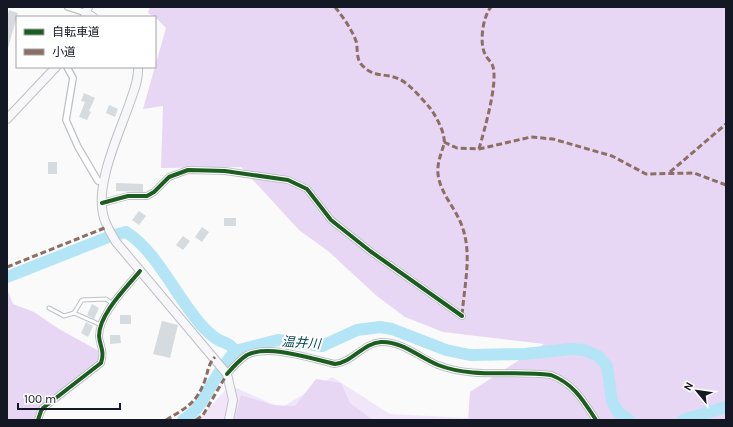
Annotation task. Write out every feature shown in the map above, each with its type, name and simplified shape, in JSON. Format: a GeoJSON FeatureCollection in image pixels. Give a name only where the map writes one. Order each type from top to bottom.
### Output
{"type":"FeatureCollection","features":[{"type":"Feature","properties":{"kind":"street"},"geometry":{"type":"LineString","coordinates":[[68,7],[88,13]]}},
{"type":"Feature","properties":{"kind":"street"},"geometry":{"type":"LineString","coordinates":[[7,119],[55,68]]}},
{"type":"Feature","properties":{"kind":"street"},"geometry":{"type":"LineString","coordinates":[[68,68],[73,78],[66,120],[90,169],[98,181],[103,182]]}},
{"type":"Feature","properties":{"kind":"street"},"geometry":{"type":"LineString","coordinates":[[138,68],[136,84],[103,182],[102,215],[116,242],[217,360],[227,374],[233,400],[229,420]]}},
{"type":"Feature","properties":{"kind":"street"},"geometry":{"type":"LineString","coordinates":[[102,203],[128,196],[147,196],[154,192],[169,177],[188,170],[225,171],[288,180],[307,189],[331,220],[354,238],[408,280],[462,316]]}},
{"type":"Feature","properties":{"kind":"street"},"geometry":{"type":"LineString","coordinates":[[38,420],[40,411],[101,363],[104,354],[99,336],[101,325],[113,304],[140,271]]}},
{"type":"Feature","properties":{"kind":"street"},"geometry":{"type":"LineString","coordinates":[[227,374],[239,360],[257,352],[279,352],[335,364],[348,360],[368,345],[384,342],[401,347],[438,365],[459,371],[513,374],[539,373],[551,375],[564,380],[573,387],[596,420]]}},
{"type":"Feature","properties":{"kind":"lane"},"geometry":{"type":"LineString","coordinates":[[74,313],[82,300],[106,299],[113,304]]}},
{"type":"Feature","properties":{"kind":"lane"},"geometry":{"type":"LineString","coordinates":[[49,308],[64,316],[74,313],[101,325]]}},
{"type":"Feature","properties":{"kind":"shaded area"},"geometry":{"type":"Polygon","coordinates":[[[150,7],[726,7],[726,420],[468,420],[470,392],[544,344],[443,332],[405,317],[378,297],[328,251],[299,230],[241,167],[161,168],[163,106],[143,109],[155,68],[156,68],[166,28],[156,18],[156,16],[148,13],[150,7]]]}},
{"type":"Feature","properties":{"kind":"shaded area"},"geometry":{"type":"Polygon","coordinates":[[[7,289],[13,304],[34,312],[59,329],[99,351],[99,362],[41,407],[37,420],[7,420],[7,289]]]}},
{"type":"Feature","properties":{"kind":"shaded area"},"geometry":{"type":"Polygon","coordinates":[[[332,377],[390,414],[509,420],[198,420],[230,385],[281,408],[332,377]]]}},
{"type":"Feature","properties":{"kind":"shaded area"},"geometry":{"type":"Polygon","coordinates":[[[316,379],[341,383],[350,403],[373,420],[234,420],[241,395],[273,405],[295,406],[316,379]]]}},
{"type":"Feature","properties":{"kind":"building"},"geometry":{"type":"Polygon","coordinates":[[[9,10],[18,13],[8,48],[7,48],[7,18],[9,10]]]}},
{"type":"Feature","properties":{"kind":"building"},"geometry":{"type":"Polygon","coordinates":[[[84,93],[95,98],[87,120],[79,117],[85,102],[81,101],[84,93]]]}},
{"type":"Feature","properties":{"kind":"building"},"geometry":{"type":"Polygon","coordinates":[[[109,105],[118,109],[115,117],[106,113],[109,105]]]}},
{"type":"Feature","properties":{"kind":"building"},"geometry":{"type":"Polygon","coordinates":[[[48,162],[57,162],[57,174],[48,174],[48,162]]]}},
{"type":"Feature","properties":{"kind":"building"},"geometry":{"type":"Polygon","coordinates":[[[116,183],[143,184],[143,192],[116,191],[116,183]]]}},
{"type":"Feature","properties":{"kind":"building"},"geometry":{"type":"Polygon","coordinates":[[[139,211],[146,216],[139,225],[132,220],[139,211]]]}},
{"type":"Feature","properties":{"kind":"building"},"geometry":{"type":"Polygon","coordinates":[[[224,218],[236,218],[236,226],[224,226],[224,218]]]}},
{"type":"Feature","properties":{"kind":"building"},"geometry":{"type":"Polygon","coordinates":[[[202,227],[209,232],[202,242],[195,237],[202,227]]]}},
{"type":"Feature","properties":{"kind":"building"},"geometry":{"type":"Polygon","coordinates":[[[183,236],[190,241],[183,250],[176,245],[183,236]]]}},
{"type":"Feature","properties":{"kind":"building"},"geometry":{"type":"Polygon","coordinates":[[[92,304],[99,308],[94,319],[87,315],[92,304]]]}},
{"type":"Feature","properties":{"kind":"building"},"geometry":{"type":"Polygon","coordinates":[[[120,315],[131,315],[131,324],[120,324],[120,315]]]}},
{"type":"Feature","properties":{"kind":"building"},"geometry":{"type":"Polygon","coordinates":[[[162,321],[178,325],[170,358],[153,354],[162,321]]]}},
{"type":"Feature","properties":{"kind":"building"},"geometry":{"type":"Polygon","coordinates":[[[86,322],[93,326],[88,337],[81,333],[86,322]]]}},
{"type":"Feature","properties":{"kind":"building"},"geometry":{"type":"Polygon","coordinates":[[[110,335],[120,335],[121,343],[110,344],[110,335]]]}},
{"type":"Feature","properties":{"kind":"waterway","name":"温井川"},"geometry":{"type":"LineString","coordinates":[[7,277],[111,236],[126,232],[137,241],[158,264],[194,317],[204,328],[216,339],[227,344],[235,351]]}},
{"type":"Feature","properties":{"kind":"waterway","name":"温井川"},"geometry":{"type":"LineString","coordinates":[[235,351],[278,340],[322,346],[357,330],[380,327],[392,329],[446,350],[470,355],[525,354],[570,349],[584,350],[598,356],[607,366],[612,401],[617,411],[629,420]]}},
{"type":"Feature","properties":{"kind":"waterway"},"geometry":{"type":"LineString","coordinates":[[183,420],[199,406],[221,369],[235,351]]}},
{"type":"Feature","properties":{"kind":"waterway","name":"温井川"},"geometry":{"type":"LineString","coordinates":[[683,420],[726,407]]}},
{"type":"Feature","properties":{"kind":"marked path"},"geometry":{"type":"LineString","coordinates":[[335,7],[347,23],[354,36],[357,44],[359,62],[370,72],[394,77],[407,84],[430,108],[440,125],[444,135],[444,144],[438,166],[439,181],[445,195],[457,215],[466,239],[467,272],[462,316]]}},
{"type":"Feature","properties":{"kind":"marked path"},"geometry":{"type":"LineString","coordinates":[[479,149],[490,108],[494,84],[493,67],[485,54],[482,43],[484,23],[491,7]]}},
{"type":"Feature","properties":{"kind":"marked path"},"geometry":{"type":"LineString","coordinates":[[670,172],[726,124]]}},
{"type":"Feature","properties":{"kind":"marked path"},"geometry":{"type":"LineString","coordinates":[[444,142],[457,148],[479,149],[531,137],[553,139],[612,156],[646,174],[694,173],[726,185]]}},
{"type":"Feature","properties":{"kind":"marked path"},"geometry":{"type":"LineString","coordinates":[[7,267],[107,227]]}},
{"type":"Feature","properties":{"kind":"marked path"},"geometry":{"type":"LineString","coordinates":[[166,420],[185,408],[194,400],[202,388],[210,365],[215,357]]}},
{"type":"Feature","properties":{"kind":"marked path"},"geometry":{"type":"LineString","coordinates":[[196,420],[203,415],[227,374]]}},
{"type":"Feature","properties":{"kind":"cycle path"},"geometry":{"type":"LineString","coordinates":[[102,203],[128,196],[147,196],[154,192],[169,177],[188,170],[225,171],[288,180],[307,189],[331,220],[370,251],[462,316]]}},
{"type":"Feature","properties":{"kind":"cycle path"},"geometry":{"type":"LineString","coordinates":[[38,420],[43,408],[101,363],[102,352],[99,336],[100,328],[115,301],[140,271]]}},
{"type":"Feature","properties":{"kind":"cycle path"},"geometry":{"type":"LineString","coordinates":[[227,374],[244,357],[256,352],[278,352],[303,356],[335,364],[347,360],[375,343],[389,342],[404,347],[438,365],[466,372],[551,375],[572,388],[582,399],[596,420]]}}]}
